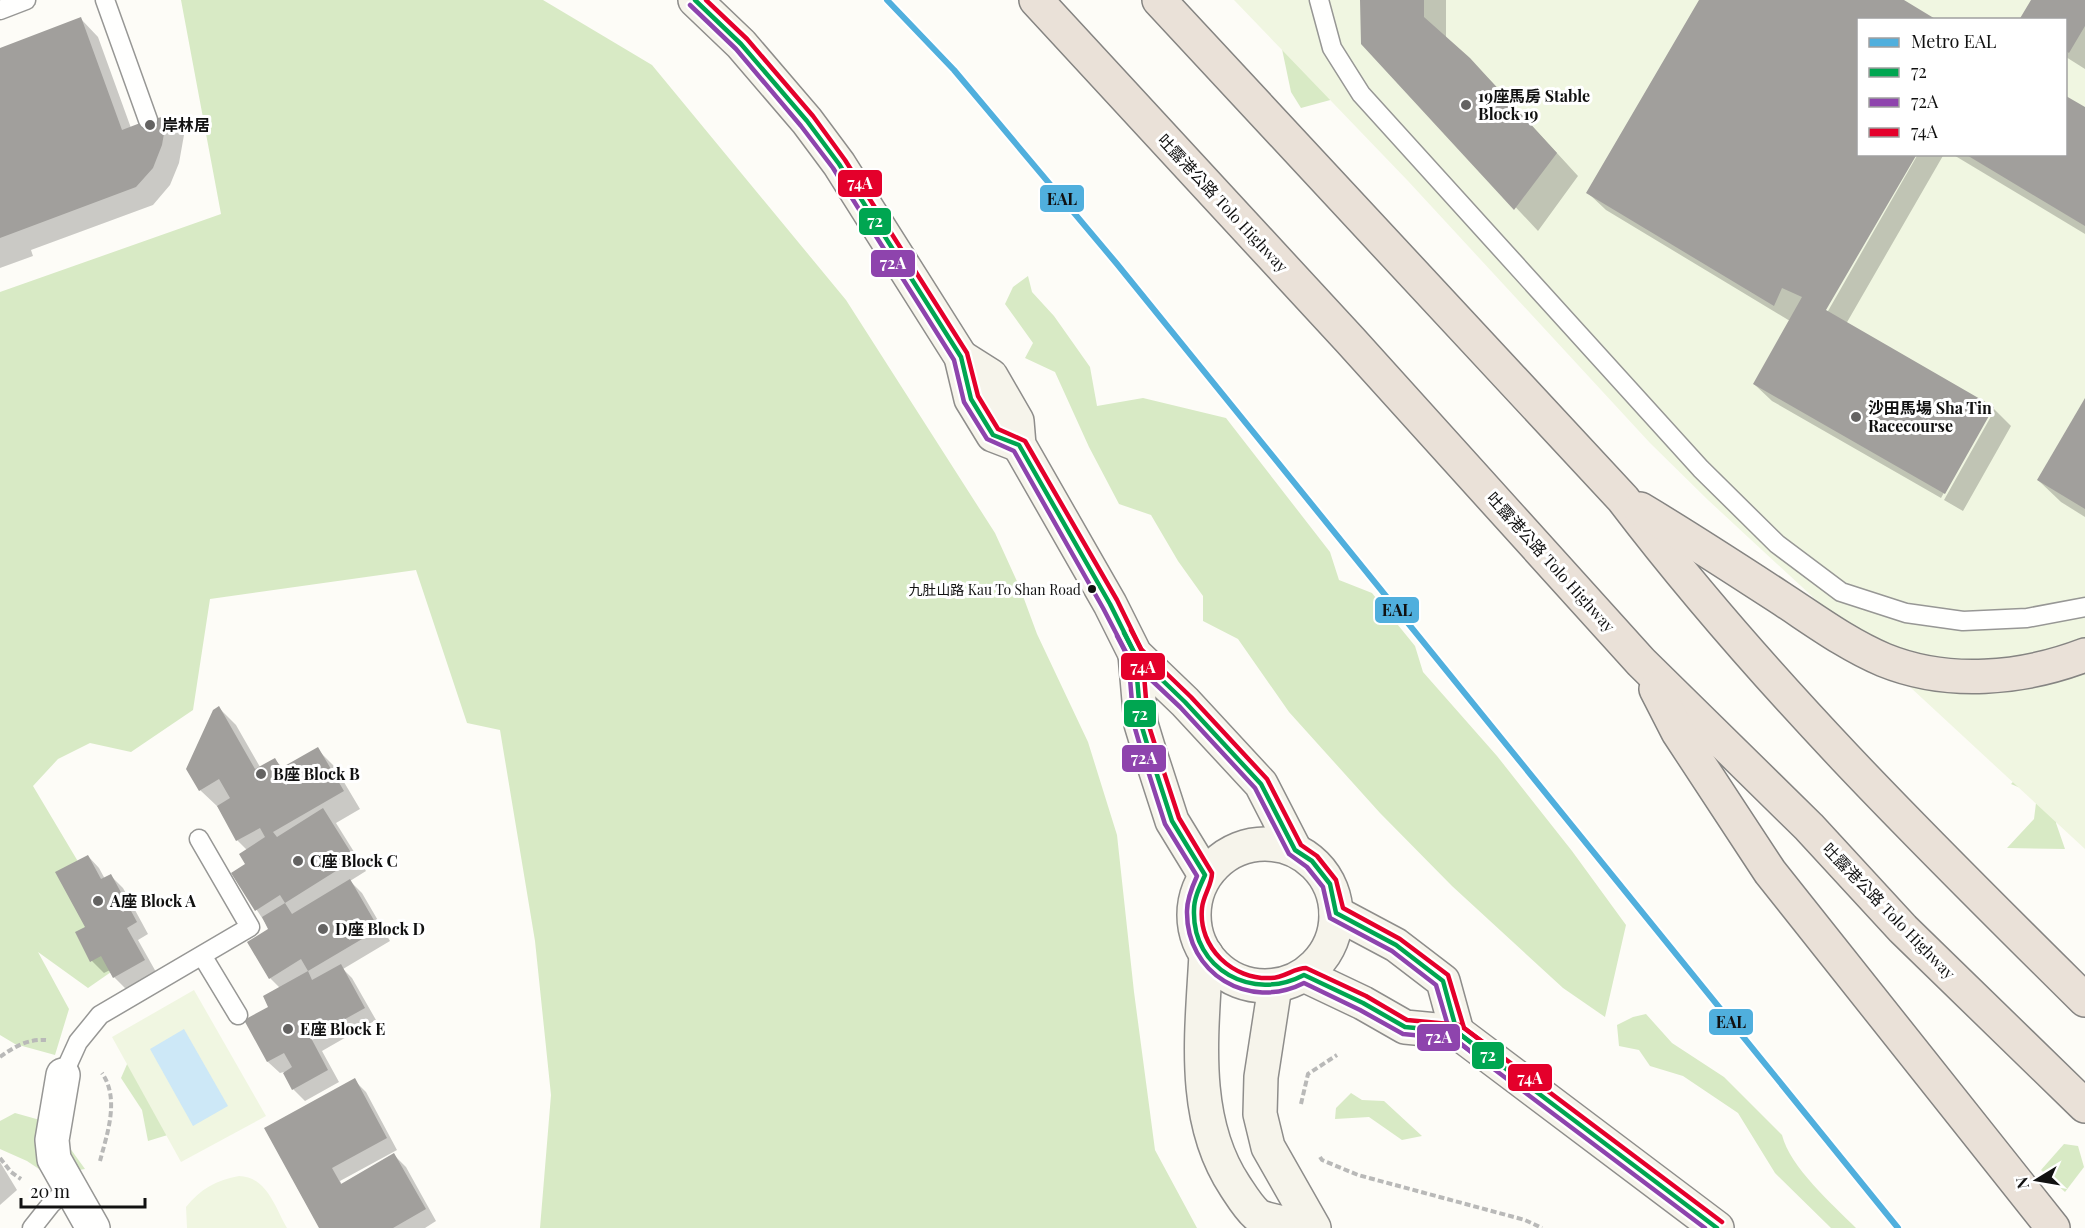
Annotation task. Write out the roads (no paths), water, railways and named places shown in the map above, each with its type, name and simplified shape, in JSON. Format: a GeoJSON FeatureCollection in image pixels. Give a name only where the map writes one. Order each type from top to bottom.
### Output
{"type":"FeatureCollection","features":[{"type":"Feature","properties":{"kind":"highway","name":"吐露港公路 Tolo Highway"},"geometry":{"type":"LineString","coordinates":[[1036,0],[1342,332],[1641,662],[1809,827],[1903,928],[2085,1106]]}},
{"type":"Feature","properties":{"kind":"highway"},"geometry":{"type":"LineString","coordinates":[[1159,0],[1623,499],[1670,560],[1800,707],[2006,922],[2085,1000]]}},
{"type":"Feature","properties":{"kind":"highway"},"geometry":{"type":"LineString","coordinates":[[1623,499],[1717,556],[1827,629],[1882,659],[1902,666],[1929,673],[1961,676],[2011,675],[2066,663],[2085,655]]}},
{"type":"Feature","properties":{"kind":"highway"},"geometry":{"type":"LineString","coordinates":[[1641,662],[1678,732],[1770,872],[2053,1228]]}},
{"type":"Feature","properties":{"kind":"main road"},"geometry":{"type":"LineString","coordinates":[[695,0],[741,44],[807,121],[839,164],[961,357],[971,399],[993,435],[1019,445],[1110,604],[1135,654],[1185,702],[1261,784],[1295,850]]}},
{"type":"Feature","properties":{"kind":"main road"},"geometry":{"type":"LineString","coordinates":[[1135,654],[1141,724],[1148,747],[1172,821],[1205,875]]}},
{"type":"Feature","properties":{"kind":"main road"},"geometry":{"type":"LineString","coordinates":[[1270,843],[1295,850],[1312,861],[1330,884],[1336,914],[1334,933],[1329,947],[1316,965],[1289,981],[1255,986],[1237,981],[1219,969],[1206,954],[1196,932],[1194,911],[1197,894],[1205,875],[1217,862],[1239,848],[1270,843]]}},
{"type":"Feature","properties":{"kind":"main road"},"geometry":{"type":"LineString","coordinates":[[1336,914],[1396,945],[1443,981],[1457,1032]]}},
{"type":"Feature","properties":{"kind":"main road"},"geometry":{"type":"LineString","coordinates":[[1206,954],[1201,1070],[1208,1119],[1223,1168],[1258,1216],[1305,1228]]}},
{"type":"Feature","properties":{"kind":"main road"},"geometry":{"type":"LineString","coordinates":[[1289,981],[1363,1004],[1405,1027],[1457,1032],[1717,1228]]}},
{"type":"Feature","properties":{"kind":"main road"},"geometry":{"type":"LineString","coordinates":[[1289,981],[1261,1077],[1260,1114],[1268,1147],[1314,1228]]}},
{"type":"Feature","properties":{"kind":"street"},"geometry":{"type":"LineString","coordinates":[[63,1075],[52,1140],[54,1159],[93,1228]]}},
{"type":"Feature","properties":{"kind":"lane"},"geometry":{"type":"LineString","coordinates":[[0,10],[26,0]]}},
{"type":"Feature","properties":{"kind":"lane"},"geometry":{"type":"LineString","coordinates":[[105,0],[148,120]]}},
{"type":"Feature","properties":{"kind":"lane"},"geometry":{"type":"LineString","coordinates":[[1319,0],[1332,48],[1361,94],[1701,469],[1777,544],[1841,592],[1906,613],[1964,621],[2027,618],[2085,607]]}},
{"type":"Feature","properties":{"kind":"lane"},"geometry":{"type":"LineString","coordinates":[[63,1075],[78,1042],[99,1016],[250,927],[199,839]]}},
{"type":"Feature","properties":{"kind":"lane"},"geometry":{"type":"LineString","coordinates":[[202,957],[238,1015]]}},
{"type":"Feature","properties":{"kind":"lane"},"geometry":{"type":"LineString","coordinates":[[32,1228],[51,1204],[70,1187]]}},
{"type":"Feature","properties":{"kind":"water"},"geometry":{"type":"Polygon","coordinates":[[[184,1029],[228,1106],[193,1126],[150,1049],[184,1029]]]}},
{"type":"Feature","properties":{"kind":"metro line","name":"EAL"},"geometry":{"type":"LineString","coordinates":[[887,0],[954,70],[1117,264],[1898,1228]]}},
{"type":"Feature","properties":{"kind":"place","name":"19座馬房 Stable Block 19"},"geometry":{"type":"Point","coordinates":[1466,105]}},
{"type":"Feature","properties":{"kind":"place","name":"岸林居"},"geometry":{"type":"Point","coordinates":[150,125]}},
{"type":"Feature","properties":{"kind":"place","name":"沙田馬場 Sha Tin Racecourse"},"geometry":{"type":"Point","coordinates":[1856,417]}},
{"type":"Feature","properties":{"kind":"place","name":"九肚山路 Kau To Shan Road"},"geometry":{"type":"Point","coordinates":[1092,589]}},
{"type":"Feature","properties":{"kind":"place","name":"B座 Block B"},"geometry":{"type":"Point","coordinates":[261,774]}},
{"type":"Feature","properties":{"kind":"place","name":"C座 Block C"},"geometry":{"type":"Point","coordinates":[298,861]}},
{"type":"Feature","properties":{"kind":"place","name":"A座 Block A"},"geometry":{"type":"Point","coordinates":[98,901]}},
{"type":"Feature","properties":{"kind":"place","name":"D座 Block D"},"geometry":{"type":"Point","coordinates":[323,929]}},
{"type":"Feature","properties":{"kind":"place","name":"E座 Block E"},"geometry":{"type":"Point","coordinates":[288,1029]}}]}
